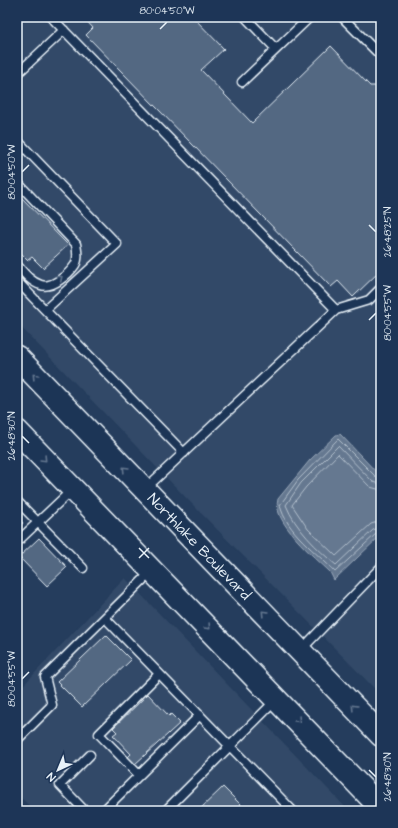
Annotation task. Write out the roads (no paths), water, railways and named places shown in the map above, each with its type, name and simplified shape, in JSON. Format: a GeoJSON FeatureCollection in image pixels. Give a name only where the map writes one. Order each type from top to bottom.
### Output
{"type":"FeatureCollection","features":[{"type":"Feature","properties":{"kind":"main road","name":"Northlake Boulevard"},"geometry":{"type":"LineString","coordinates":[[17,357],[381,735]]}},
{"type":"Feature","properties":{"kind":"main road"},"geometry":{"type":"LineString","coordinates":[[17,431],[277,698],[381,808]]}},
{"type":"Feature","properties":{"kind":"lane"},"geometry":{"type":"LineString","coordinates":[[51,17],[336,310]]}},
{"type":"Feature","properties":{"kind":"lane"},"geometry":{"type":"LineString","coordinates":[[245,17],[276,49]]}},
{"type":"Feature","properties":{"kind":"lane"},"geometry":{"type":"LineString","coordinates":[[242,82],[310,17]]}},
{"type":"Feature","properties":{"kind":"lane"},"geometry":{"type":"LineString","coordinates":[[342,17],[381,56]]}},
{"type":"Feature","properties":{"kind":"lane"},"geometry":{"type":"LineString","coordinates":[[17,74],[64,30]]}},
{"type":"Feature","properties":{"kind":"lane"},"geometry":{"type":"LineString","coordinates":[[17,140],[117,244],[45,310]]}},
{"type":"Feature","properties":{"kind":"lane"},"geometry":{"type":"LineString","coordinates":[[17,182],[76,244],[78,254],[75,264],[51,285],[43,286],[33,281],[17,266]]}},
{"type":"Feature","properties":{"kind":"lane"},"geometry":{"type":"LineString","coordinates":[[17,281],[184,452]]}},
{"type":"Feature","properties":{"kind":"lane"},"geometry":{"type":"LineString","coordinates":[[144,489],[336,310],[369,300],[381,288]]}},
{"type":"Feature","properties":{"kind":"lane"},"geometry":{"type":"LineString","coordinates":[[17,542],[73,489]]}},
{"type":"Feature","properties":{"kind":"lane"},"geometry":{"type":"LineString","coordinates":[[17,500],[83,568]]}},
{"type":"Feature","properties":{"kind":"lane"},"geometry":{"type":"LineString","coordinates":[[300,651],[381,567]]}},
{"type":"Feature","properties":{"kind":"lane"},"geometry":{"type":"LineString","coordinates":[[17,740],[52,705],[45,678],[153,571]]}},
{"type":"Feature","properties":{"kind":"lane"},"geometry":{"type":"LineString","coordinates":[[104,618],[293,811]]}},
{"type":"Feature","properties":{"kind":"lane"},"geometry":{"type":"LineString","coordinates":[[139,775],[99,734],[160,674]]}},
{"type":"Feature","properties":{"kind":"lane"},"geometry":{"type":"LineString","coordinates":[[165,811],[277,698]]}},
{"type":"Feature","properties":{"kind":"lane"},"geometry":{"type":"LineString","coordinates":[[103,811],[200,715]]}},
{"type":"Feature","properties":{"kind":"lane"},"geometry":{"type":"LineString","coordinates":[[85,811],[60,785],[90,755]]}},
{"type":"Feature","properties":{"kind":"water"},"geometry":{"type":"Polygon","coordinates":[[[340,434],[381,477],[381,535],[334,580],[330,572],[287,528],[281,518],[278,508],[278,499],[310,460],[336,435],[340,434]]]}}]}
